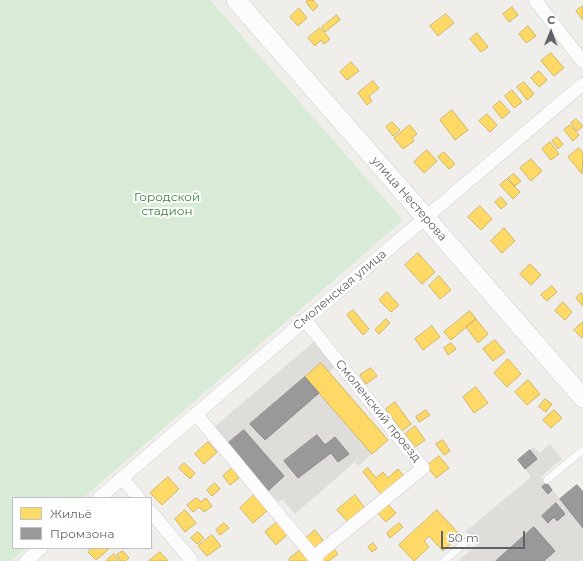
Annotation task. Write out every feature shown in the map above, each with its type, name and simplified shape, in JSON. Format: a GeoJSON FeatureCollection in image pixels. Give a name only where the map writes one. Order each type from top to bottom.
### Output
{"type":"FeatureCollection","features":[{"type":"Feature","properties":{"kind":"main road","name":"улица Нестерова"},"geometry":{"type":"LineString","coordinates":[[236,0],[583,398]]}},
{"type":"Feature","properties":{"kind":"street"},"geometry":{"type":"LineString","coordinates":[[535,0],[583,62]]}},
{"type":"Feature","properties":{"kind":"street","name":"Смоленская улица"},"geometry":{"type":"LineString","coordinates":[[100,497],[304,320],[426,219],[583,84]]}},
{"type":"Feature","properties":{"kind":"street","name":"Смоленский проезд"},"geometry":{"type":"LineString","coordinates":[[196,414],[315,559],[423,468],[304,320]]}},
{"type":"Feature","properties":{"kind":"street"},"geometry":{"type":"LineString","coordinates":[[122,478],[138,497]]}},
{"type":"Feature","properties":{"kind":"street"},"geometry":{"type":"LineString","coordinates":[[152,513],[192,561]]}},
{"type":"Feature","properties":{"kind":"street"},"geometry":{"type":"LineString","coordinates":[[26,561],[40,549]]}},
{"type":"Feature","properties":{"kind":"lane"},"geometry":{"type":"LineString","coordinates":[[547,480],[583,450]]}},
{"type":"Feature","properties":{"kind":"lane"},"geometry":{"type":"LineString","coordinates":[[444,561],[466,542]]}},
{"type":"Feature","properties":{"kind":"shaded area"},"geometry":{"type":"Polygon","coordinates":[[[317,339],[338,364],[329,372],[388,440],[358,466],[355,462],[295,514],[282,499],[278,503],[213,428],[317,339]]]}},
{"type":"Feature","properties":{"kind":"shaded area"},"geometry":{"type":"Polygon","coordinates":[[[550,444],[562,459],[541,477],[560,499],[577,485],[583,492],[583,561],[458,561],[477,545],[466,531],[531,477],[518,460],[534,447],[540,453],[550,444]]]}},
{"type":"Feature","properties":{"kind":"green space","name":"Городской стадион"},"geometry":{"type":"Polygon","coordinates":[[[0,0],[210,0],[403,220],[84,497],[12,497],[12,549],[25,549],[11,561],[0,561],[0,0]]]}},
{"type":"Feature","properties":{"kind":"building: Жильё"},"geometry":{"type":"Polygon","coordinates":[[[313,0],[318,6],[313,11],[306,2],[313,0]]]}},
{"type":"Feature","properties":{"kind":"building: Жильё"},"geometry":{"type":"Polygon","coordinates":[[[583,6],[583,20],[576,11],[583,6]]]}},
{"type":"Feature","properties":{"kind":"building: Жильё"},"geometry":{"type":"Polygon","coordinates":[[[512,7],[518,15],[509,22],[503,14],[512,7]]]}},
{"type":"Feature","properties":{"kind":"building: Жильё"},"geometry":{"type":"Polygon","coordinates":[[[299,8],[307,18],[298,26],[290,17],[299,8]]]}},
{"type":"Feature","properties":{"kind":"building: Жильё"},"geometry":{"type":"Polygon","coordinates":[[[446,14],[454,23],[438,36],[430,26],[446,14]]]}},
{"type":"Feature","properties":{"kind":"building: Жильё"},"geometry":{"type":"Polygon","coordinates":[[[337,15],[340,20],[325,32],[322,27],[337,15]]]}},
{"type":"Feature","properties":{"kind":"building: Жильё"},"geometry":{"type":"Polygon","coordinates":[[[528,26],[536,36],[526,43],[519,34],[528,26]]]}},
{"type":"Feature","properties":{"kind":"building: Жильё"},"geometry":{"type":"Polygon","coordinates":[[[320,28],[330,39],[324,44],[321,40],[315,46],[308,38],[320,28]]]}},
{"type":"Feature","properties":{"kind":"building: Жильё"},"geometry":{"type":"Polygon","coordinates":[[[477,33],[488,47],[481,52],[470,39],[477,33]]]}},
{"type":"Feature","properties":{"kind":"building: Жильё"},"geometry":{"type":"Polygon","coordinates":[[[551,53],[564,68],[554,76],[541,61],[551,53]]]}},
{"type":"Feature","properties":{"kind":"building: Жильё"},"geometry":{"type":"Polygon","coordinates":[[[351,62],[359,71],[347,80],[340,72],[351,62]]]}},
{"type":"Feature","properties":{"kind":"building: Жильё"},"geometry":{"type":"Polygon","coordinates":[[[539,71],[547,80],[539,87],[531,78],[539,71]]]}},
{"type":"Feature","properties":{"kind":"building: Жильё"},"geometry":{"type":"Polygon","coordinates":[[[373,81],[379,88],[369,96],[372,101],[367,105],[358,93],[373,81]]]}},
{"type":"Feature","properties":{"kind":"building: Жильё"},"geometry":{"type":"Polygon","coordinates":[[[524,82],[534,94],[527,100],[517,87],[524,82]]]}},
{"type":"Feature","properties":{"kind":"building: Жильё"},"geometry":{"type":"Polygon","coordinates":[[[512,90],[522,102],[514,108],[505,96],[512,90]]]}},
{"type":"Feature","properties":{"kind":"building: Жильё"},"geometry":{"type":"Polygon","coordinates":[[[500,101],[510,112],[502,119],[493,107],[500,101]]]}},
{"type":"Feature","properties":{"kind":"building: Жильё"},"geometry":{"type":"Polygon","coordinates":[[[452,110],[468,130],[455,140],[440,120],[452,110]]]}},
{"type":"Feature","properties":{"kind":"building: Жильё"},"geometry":{"type":"Polygon","coordinates":[[[487,114],[497,125],[490,132],[479,121],[487,114]]]}},
{"type":"Feature","properties":{"kind":"building: Жильё"},"geometry":{"type":"Polygon","coordinates":[[[576,119],[583,126],[577,131],[571,123],[576,119]]]}},
{"type":"Feature","properties":{"kind":"building: Жильё"},"geometry":{"type":"Polygon","coordinates":[[[392,122],[400,130],[393,136],[386,127],[392,122]]]}},
{"type":"Feature","properties":{"kind":"building: Жильё"},"geometry":{"type":"Polygon","coordinates":[[[410,125],[417,134],[412,138],[414,141],[403,149],[394,138],[410,125]]]}},
{"type":"Feature","properties":{"kind":"building: Жильё"},"geometry":{"type":"Polygon","coordinates":[[[570,125],[579,135],[573,141],[564,130],[570,125]]]}},
{"type":"Feature","properties":{"kind":"building: Жильё"},"geometry":{"type":"Polygon","coordinates":[[[557,137],[563,144],[558,149],[552,141],[557,137]]]}},
{"type":"Feature","properties":{"kind":"building: Жильё"},"geometry":{"type":"Polygon","coordinates":[[[550,142],[559,154],[551,160],[542,149],[550,142]]]}},
{"type":"Feature","properties":{"kind":"building: Жильё"},"geometry":{"type":"Polygon","coordinates":[[[579,148],[583,153],[582,174],[568,157],[579,148]]]}},
{"type":"Feature","properties":{"kind":"building: Жильё"},"geometry":{"type":"Polygon","coordinates":[[[427,150],[437,161],[424,173],[414,162],[427,150]]]}},
{"type":"Feature","properties":{"kind":"building: Жильё"},"geometry":{"type":"Polygon","coordinates":[[[444,152],[455,164],[449,169],[438,157],[444,152]]]}},
{"type":"Feature","properties":{"kind":"building: Жильё"},"geometry":{"type":"Polygon","coordinates":[[[531,159],[542,171],[531,181],[520,168],[531,159]]]}},
{"type":"Feature","properties":{"kind":"building: Жильё"},"geometry":{"type":"Polygon","coordinates":[[[514,174],[521,181],[515,186],[508,178],[514,174]]]}},
{"type":"Feature","properties":{"kind":"building: Жильё"},"geometry":{"type":"Polygon","coordinates":[[[507,179],[520,192],[513,199],[500,185],[507,179]]]}},
{"type":"Feature","properties":{"kind":"building: Жильё"},"geometry":{"type":"Polygon","coordinates":[[[501,197],[507,204],[501,209],[495,202],[501,197]]]}},
{"type":"Feature","properties":{"kind":"building: Жильё"},"geometry":{"type":"Polygon","coordinates":[[[480,206],[492,219],[481,230],[468,217],[480,206]]]}},
{"type":"Feature","properties":{"kind":"building: Жильё"},"geometry":{"type":"Polygon","coordinates":[[[504,228],[515,241],[502,253],[491,241],[504,228]]]}},
{"type":"Feature","properties":{"kind":"building: Жильё"},"geometry":{"type":"Polygon","coordinates":[[[418,253],[435,272],[422,284],[405,265],[418,253]]]}},
{"type":"Feature","properties":{"kind":"building: Жильё"},"geometry":{"type":"Polygon","coordinates":[[[530,264],[541,275],[531,285],[520,274],[530,264]]]}},
{"type":"Feature","properties":{"kind":"building: Жильё"},"geometry":{"type":"Polygon","coordinates":[[[439,276],[451,290],[440,299],[429,286],[439,276]]]}},
{"type":"Feature","properties":{"kind":"building: Жильё"},"geometry":{"type":"Polygon","coordinates":[[[552,286],[557,292],[547,301],[541,295],[552,286]]]}},
{"type":"Feature","properties":{"kind":"building: Жильё"},"geometry":{"type":"Polygon","coordinates":[[[387,292],[399,305],[391,312],[379,300],[387,292]]]}},
{"type":"Feature","properties":{"kind":"building: Жильё"},"geometry":{"type":"Polygon","coordinates":[[[581,293],[583,295],[583,306],[576,298],[581,293]]]}},
{"type":"Feature","properties":{"kind":"building: Жильё"},"geometry":{"type":"Polygon","coordinates":[[[563,302],[572,312],[565,320],[555,311],[563,302]]]}},
{"type":"Feature","properties":{"kind":"building: Жильё"},"geometry":{"type":"Polygon","coordinates":[[[353,310],[369,329],[363,335],[347,315],[353,310]]]}},
{"type":"Feature","properties":{"kind":"building: Жильё"},"geometry":{"type":"Polygon","coordinates":[[[470,311],[476,319],[451,340],[444,332],[470,311]]]}},
{"type":"Feature","properties":{"kind":"building: Жильё"},"geometry":{"type":"Polygon","coordinates":[[[386,319],[390,323],[379,334],[375,330],[386,319]]]}},
{"type":"Feature","properties":{"kind":"building: Жильё"},"geometry":{"type":"Polygon","coordinates":[[[476,319],[488,334],[478,343],[466,327],[476,319]]]}},
{"type":"Feature","properties":{"kind":"building: Жильё"},"geometry":{"type":"Polygon","coordinates":[[[583,322],[583,336],[582,338],[574,330],[583,322]]]}},
{"type":"Feature","properties":{"kind":"building: Жильё"},"geometry":{"type":"Polygon","coordinates":[[[432,326],[440,337],[423,350],[415,339],[432,326]]]}},
{"type":"Feature","properties":{"kind":"building: Жильё"},"geometry":{"type":"Polygon","coordinates":[[[495,340],[505,352],[493,361],[483,349],[495,340]]]}},
{"type":"Feature","properties":{"kind":"building: Жильё"},"geometry":{"type":"Polygon","coordinates":[[[451,343],[456,349],[448,355],[444,348],[451,343]]]}},
{"type":"Feature","properties":{"kind":"building: Жильё"},"geometry":{"type":"Polygon","coordinates":[[[508,359],[521,374],[507,387],[494,373],[508,359]]]}},
{"type":"Feature","properties":{"kind":"building: Жильё"},"geometry":{"type":"Polygon","coordinates":[[[321,363],[388,440],[372,454],[305,377],[321,363]]]}},
{"type":"Feature","properties":{"kind":"building: Жильё"},"geometry":{"type":"Polygon","coordinates":[[[371,368],[377,376],[366,384],[360,375],[371,368]]]}},
{"type":"Feature","properties":{"kind":"building: Жильё"},"geometry":{"type":"Polygon","coordinates":[[[528,380],[540,394],[527,405],[515,392],[528,380]]]}},
{"type":"Feature","properties":{"kind":"building: Жильё"},"geometry":{"type":"Polygon","coordinates":[[[476,387],[488,403],[474,413],[463,397],[476,387]]]}},
{"type":"Feature","properties":{"kind":"building: Жильё"},"geometry":{"type":"Polygon","coordinates":[[[545,399],[552,404],[546,412],[539,407],[545,399]]]}},
{"type":"Feature","properties":{"kind":"building: Жильё"},"geometry":{"type":"Polygon","coordinates":[[[395,402],[411,424],[402,431],[386,409],[395,402]]]}},
{"type":"Feature","properties":{"kind":"building: Жильё"},"geometry":{"type":"Polygon","coordinates":[[[426,410],[430,415],[419,422],[416,417],[426,410]]]}},
{"type":"Feature","properties":{"kind":"building: Жильё"},"geometry":{"type":"Polygon","coordinates":[[[554,410],[562,418],[551,428],[543,420],[554,410]]]}},
{"type":"Feature","properties":{"kind":"building: Жильё"},"geometry":{"type":"Polygon","coordinates":[[[415,426],[425,440],[415,447],[405,434],[415,426]]]}},
{"type":"Feature","properties":{"kind":"building: Жильё"},"geometry":{"type":"Polygon","coordinates":[[[443,440],[450,451],[444,455],[436,444],[443,440]]]}},
{"type":"Feature","properties":{"kind":"building: Жильё"},"geometry":{"type":"Polygon","coordinates":[[[208,442],[217,452],[204,464],[195,454],[208,442]]]}},
{"type":"Feature","properties":{"kind":"building: Жильё"},"geometry":{"type":"Polygon","coordinates":[[[439,456],[449,468],[436,478],[427,466],[439,456]]]}},
{"type":"Feature","properties":{"kind":"building: Жильё"},"geometry":{"type":"Polygon","coordinates":[[[184,463],[195,473],[190,479],[179,468],[184,463]]]}},
{"type":"Feature","properties":{"kind":"building: Жильё"},"geometry":{"type":"Polygon","coordinates":[[[232,468],[239,478],[230,485],[223,476],[232,468]]]}},
{"type":"Feature","properties":{"kind":"building: Жильё"},"geometry":{"type":"Polygon","coordinates":[[[368,468],[376,478],[383,472],[388,478],[398,469],[404,476],[381,494],[363,472],[368,468]]]}},
{"type":"Feature","properties":{"kind":"building: Жильё"},"geometry":{"type":"Polygon","coordinates":[[[168,477],[179,489],[162,505],[150,493],[168,477]]]}},
{"type":"Feature","properties":{"kind":"building: Жильё"},"geometry":{"type":"Polygon","coordinates":[[[215,483],[220,489],[212,496],[207,490],[215,483]]]}},
{"type":"Feature","properties":{"kind":"building: Жильё"},"geometry":{"type":"Polygon","coordinates":[[[255,494],[268,510],[253,523],[240,508],[255,494]]]}},
{"type":"Feature","properties":{"kind":"building: Жильё"},"geometry":{"type":"Polygon","coordinates":[[[355,495],[365,508],[348,522],[337,510],[355,495]]]}},
{"type":"Feature","properties":{"kind":"building: Жильё"},"geometry":{"type":"Polygon","coordinates":[[[197,498],[201,502],[206,498],[212,506],[204,512],[199,507],[193,512],[187,505],[197,498]]]}},
{"type":"Feature","properties":{"kind":"building: Жильё"},"geometry":{"type":"Polygon","coordinates":[[[386,502],[396,513],[386,522],[376,511],[386,502]]]}},
{"type":"Feature","properties":{"kind":"building: Жильё"},"geometry":{"type":"Polygon","coordinates":[[[185,510],[196,523],[185,532],[175,519],[185,510]]]}},
{"type":"Feature","properties":{"kind":"building: Жильё"},"geometry":{"type":"Polygon","coordinates":[[[437,510],[460,535],[443,551],[429,536],[424,541],[429,547],[414,561],[399,545],[437,510]]]}},
{"type":"Feature","properties":{"kind":"building: Жильё"},"geometry":{"type":"Polygon","coordinates":[[[277,522],[288,534],[276,545],[265,532],[277,522]]]}},
{"type":"Feature","properties":{"kind":"building: Жильё"},"geometry":{"type":"Polygon","coordinates":[[[224,523],[229,528],[220,535],[216,530],[224,523]]]}},
{"type":"Feature","properties":{"kind":"building: Жильё"},"geometry":{"type":"Polygon","coordinates":[[[399,523],[403,527],[390,538],[387,533],[399,523]]]}},
{"type":"Feature","properties":{"kind":"building: Жильё"},"geometry":{"type":"Polygon","coordinates":[[[315,530],[325,543],[315,551],[305,539],[315,530]]]}},
{"type":"Feature","properties":{"kind":"building: Жильё"},"geometry":{"type":"Polygon","coordinates":[[[198,532],[204,538],[197,544],[191,538],[198,532]]]}},
{"type":"Feature","properties":{"kind":"building: Жильё"},"geometry":{"type":"Polygon","coordinates":[[[212,535],[221,546],[207,556],[198,546],[212,535]]]}},
{"type":"Feature","properties":{"kind":"building: Жильё"},"geometry":{"type":"Polygon","coordinates":[[[373,543],[377,548],[372,552],[368,547],[373,543]]]}},
{"type":"Feature","properties":{"kind":"building: Жильё"},"geometry":{"type":"Polygon","coordinates":[[[332,547],[338,554],[329,561],[323,561],[320,557],[332,547]]]}},
{"type":"Feature","properties":{"kind":"building: Жильё"},"geometry":{"type":"Polygon","coordinates":[[[91,549],[109,549],[96,560],[88,552],[91,549]]]}},
{"type":"Feature","properties":{"kind":"building: Жильё"},"geometry":{"type":"Polygon","coordinates":[[[300,550],[309,561],[290,561],[289,559],[300,550]]]}},
{"type":"Feature","properties":{"kind":"building: Жильё"},"geometry":{"type":"Polygon","coordinates":[[[123,551],[129,558],[125,561],[121,561],[117,555],[123,551]]]}},
{"type":"Feature","properties":{"kind":"building: Жильё"},"geometry":{"type":"Polygon","coordinates":[[[160,552],[168,561],[149,561],[160,552]]]}},
{"type":"Feature","properties":{"kind":"building: Жильё"},"geometry":{"type":"Polygon","coordinates":[[[114,554],[119,561],[106,561],[114,554]]]}},
{"type":"Feature","properties":{"kind":"building: Промзона"},"geometry":{"type":"Polygon","coordinates":[[[305,377],[319,393],[265,440],[250,424],[305,377]]]}},
{"type":"Feature","properties":{"kind":"building: Промзона"},"geometry":{"type":"Polygon","coordinates":[[[244,430],[284,476],[268,491],[227,444],[244,430]]]}},
{"type":"Feature","properties":{"kind":"building: Промзона"},"geometry":{"type":"Polygon","coordinates":[[[317,435],[325,445],[335,437],[349,454],[338,462],[331,453],[298,478],[284,461],[317,435]]]}},
{"type":"Feature","properties":{"kind":"building: Промзона"},"geometry":{"type":"Polygon","coordinates":[[[530,450],[537,459],[525,469],[518,460],[530,450]]]}},
{"type":"Feature","properties":{"kind":"building: Промзона"},"geometry":{"type":"Polygon","coordinates":[[[547,483],[552,490],[548,494],[542,487],[547,483]]]}},
{"type":"Feature","properties":{"kind":"building: Промзона"},"geometry":{"type":"Polygon","coordinates":[[[577,485],[583,492],[583,528],[560,499],[577,485]]]}},
{"type":"Feature","properties":{"kind":"building: Промзона"},"geometry":{"type":"Polygon","coordinates":[[[556,503],[565,514],[557,521],[554,517],[548,523],[542,516],[556,503]]]}},
{"type":"Feature","properties":{"kind":"building: Промзона"},"geometry":{"type":"Polygon","coordinates":[[[534,527],[555,551],[544,561],[496,561],[534,527]]]}}]}
